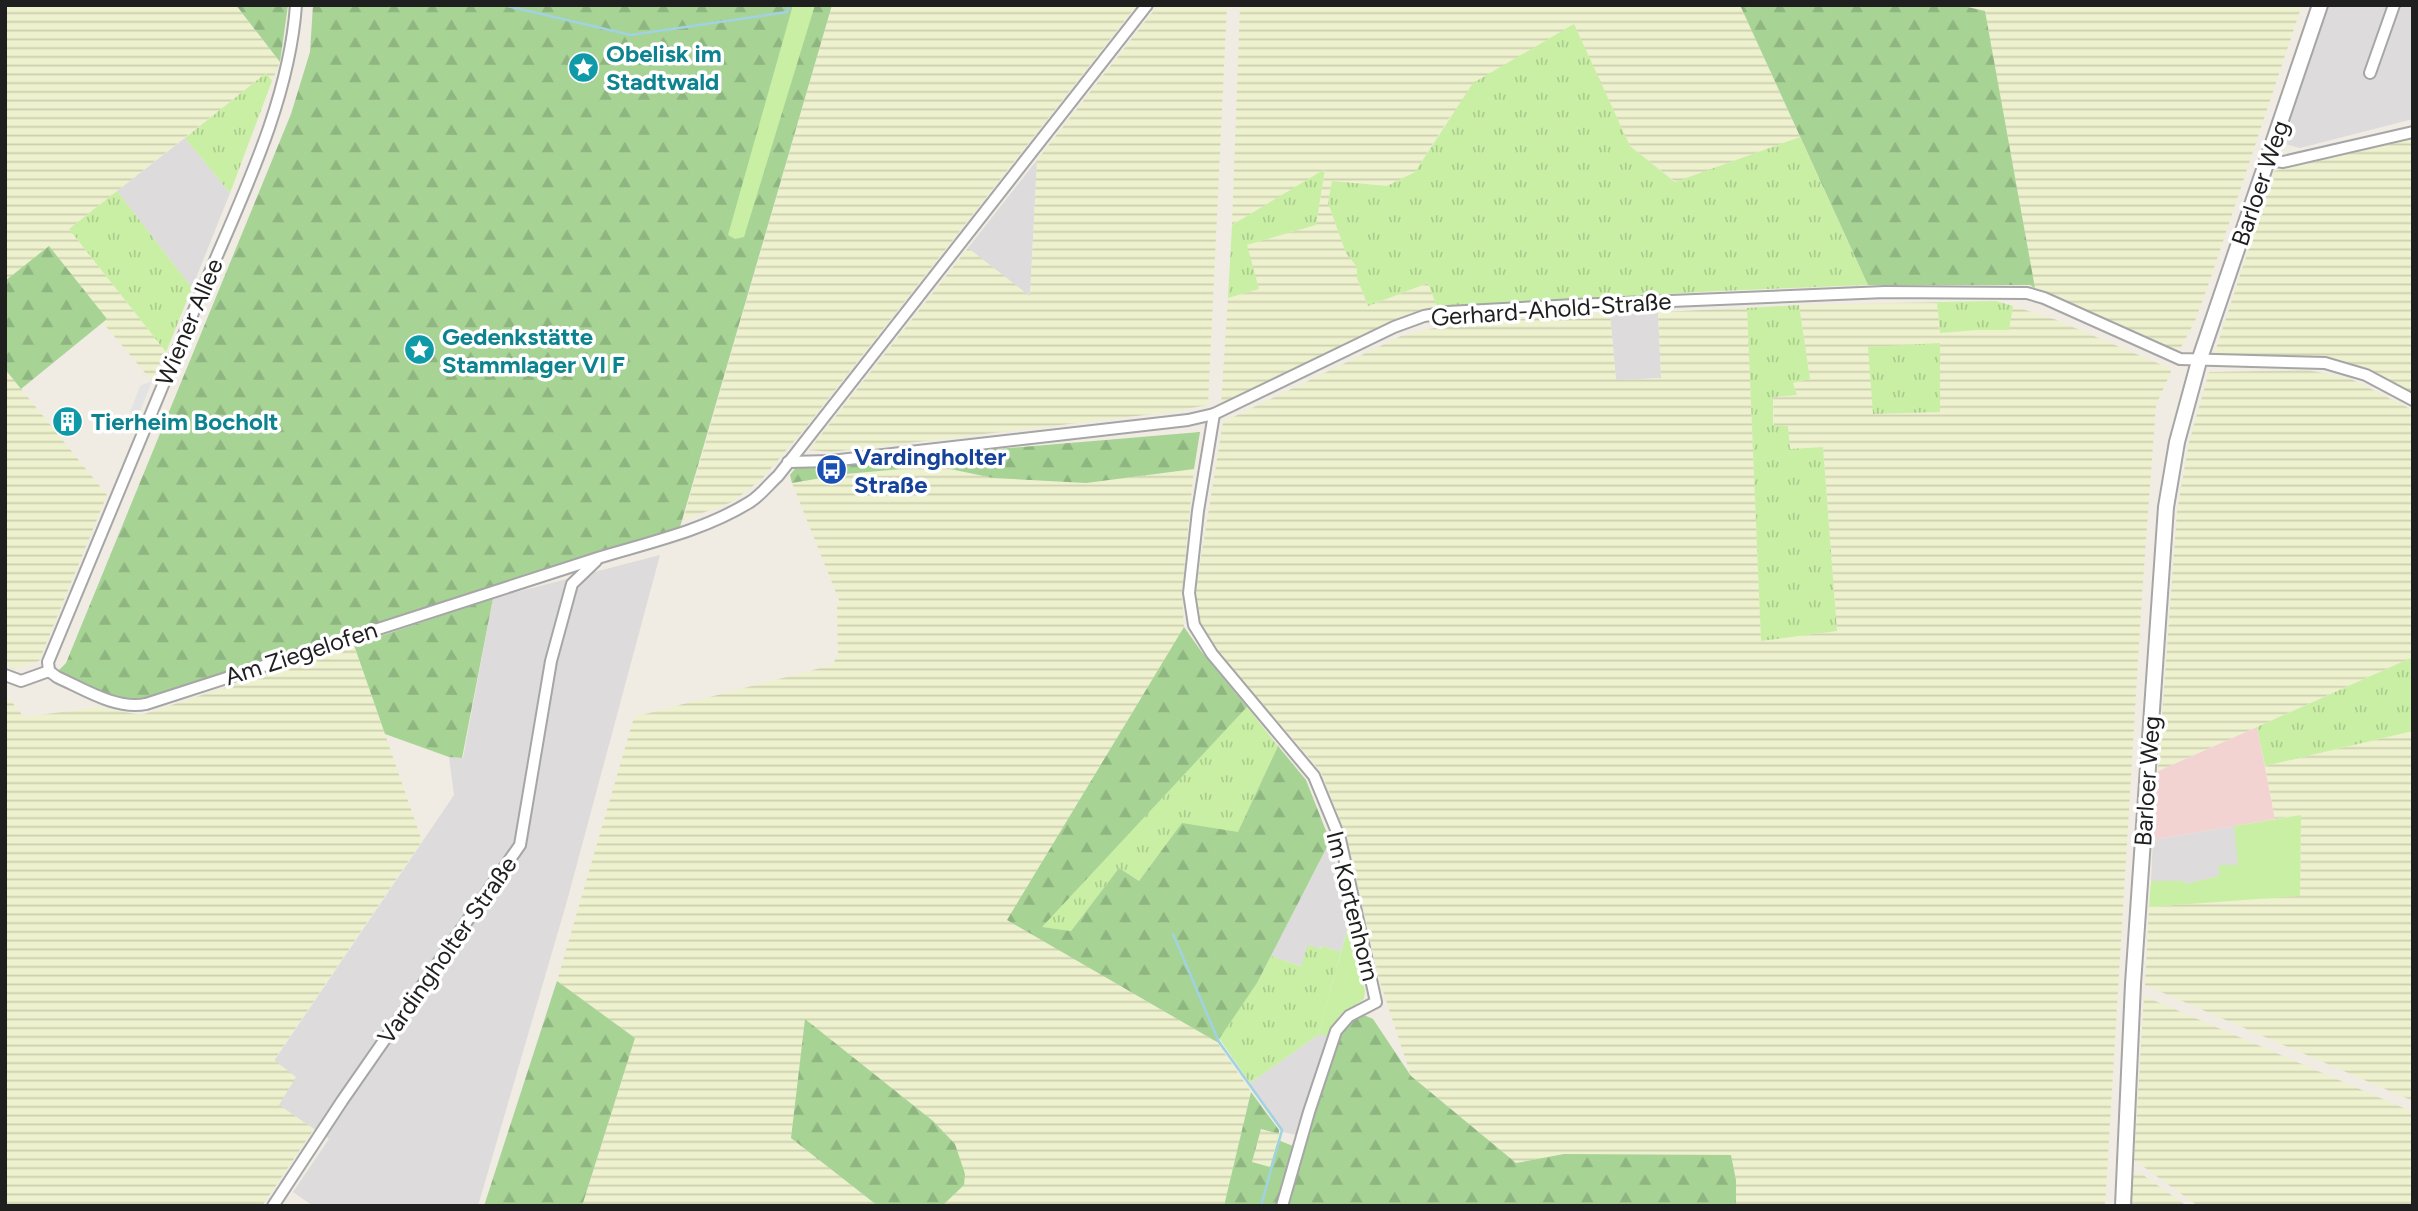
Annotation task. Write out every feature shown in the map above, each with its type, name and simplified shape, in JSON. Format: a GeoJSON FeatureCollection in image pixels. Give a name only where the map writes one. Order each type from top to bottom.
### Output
{"type":"FeatureCollection","features":[{"type":"Feature","properties":{"kind":"street","name":"Wiener Allee"},"geometry":{"type":"LineString","coordinates":[[49,671],[48,662],[249,178],[283,83],[290,54],[296,5]]}},
{"type":"Feature","properties":{"kind":"street"},"geometry":{"type":"LineString","coordinates":[[572,584],[601,557],[674,536],[716,519],[758,496],[788,462],[1147,5]]}},
{"type":"Feature","properties":{"kind":"street","name":"Barloer Weg"},"geometry":{"type":"LineString","coordinates":[[2123,1206],[2133,984],[2166,508],[2177,442],[2199,360],[2320,5]]}},
{"type":"Feature","properties":{"kind":"street"},"geometry":{"type":"LineString","coordinates":[[2370,74],[2394,5]]}},
{"type":"Feature","properties":{"kind":"street"},"geometry":{"type":"LineString","coordinates":[[2268,160],[2283,162],[2413,132]]}},
{"type":"Feature","properties":{"kind":"street","name":"Gerhard-Ahold-Straße"},"geometry":{"type":"LineString","coordinates":[[788,462],[831,461],[1188,421],[1214,414],[1394,327],[1424,316],[1448,312],[1885,292],[2027,293],[2044,298],[2180,359],[2199,360]]}},
{"type":"Feature","properties":{"kind":"street"},"geometry":{"type":"LineString","coordinates":[[2199,360],[2325,363],[2366,375],[2413,400]]}},
{"type":"Feature","properties":{"kind":"street","name":"Im Kortenhorn"},"geometry":{"type":"LineString","coordinates":[[1214,414],[1198,511],[1189,593],[1194,625],[1212,654],[1314,776],[1340,839],[1376,1002],[1349,1016],[1336,1031],[1282,1206]]}},
{"type":"Feature","properties":{"kind":"street","name":"Am Ziegelofen"},"geometry":{"type":"LineString","coordinates":[[49,671],[57,677],[132,707],[601,557]]}},
{"type":"Feature","properties":{"kind":"street"},"geometry":{"type":"LineString","coordinates":[[563,569],[571,574],[572,584]]}},
{"type":"Feature","properties":{"kind":"street","name":"Vardingholter Straße"},"geometry":{"type":"LineString","coordinates":[[273,1206],[342,1101],[520,845],[551,661],[572,584]]}},
{"type":"Feature","properties":{"kind":"street"},"geometry":{"type":"LineString","coordinates":[[5,675],[21,681],[49,671]]}},
{"type":"Feature","properties":{"kind":"shaded area"},"geometry":{"type":"Polygon","coordinates":[[[2328,5],[2413,5],[2413,119],[2300,148],[2281,143],[2328,5]]]}},
{"type":"Feature","properties":{"kind":"shaded area"},"geometry":{"type":"Polygon","coordinates":[[[185,138],[230,193],[192,288],[117,191],[185,138]]]}},
{"type":"Feature","properties":{"kind":"shaded area"},"geometry":{"type":"Polygon","coordinates":[[[1037,160],[1030,297],[968,248],[1037,160]]]}},
{"type":"Feature","properties":{"kind":"shaded area"},"geometry":{"type":"Polygon","coordinates":[[[1658,312],[1661,378],[1616,381],[1610,313],[1658,312]]]}},
{"type":"Feature","properties":{"kind":"shaded area"},"geometry":{"type":"Polygon","coordinates":[[[152,381],[136,422],[130,412],[140,386],[152,381]]]}},
{"type":"Feature","properties":{"kind":"shaded area"},"geometry":{"type":"Polygon","coordinates":[[[660,555],[567,901],[478,1206],[313,1206],[293,1192],[329,1139],[278,1105],[274,1061],[454,795],[449,757],[463,758],[493,598],[660,555]]]}},
{"type":"Feature","properties":{"kind":"shaded area"},"geometry":{"type":"Polygon","coordinates":[[[2257,727],[2275,819],[2153,840],[2158,771],[2257,727]]]}},
{"type":"Feature","properties":{"kind":"shaded area"},"geometry":{"type":"Polygon","coordinates":[[[2234,826],[2239,865],[2219,866],[2219,876],[2186,884],[2183,881],[2151,881],[2153,840],[2234,826]]]}},
{"type":"Feature","properties":{"kind":"shaded area"},"geometry":{"type":"Polygon","coordinates":[[[1330,841],[1349,924],[1341,952],[1322,946],[1301,966],[1271,956],[1330,841]]]}},
{"type":"Feature","properties":{"kind":"shaded area"},"geometry":{"type":"Polygon","coordinates":[[[1318,1035],[1330,1035],[1296,1135],[1283,1132],[1250,1083],[1318,1035]]]}},
{"type":"Feature","properties":{"kind":"green space"},"geometry":{"type":"Polygon","coordinates":[[[5,5],[236,5],[280,62],[272,81],[265,74],[69,229],[166,352],[152,381],[103,323],[107,320],[49,246],[5,281],[5,5]]]}},
{"type":"Feature","properties":{"kind":"green space"},"geometry":{"type":"Polygon","coordinates":[[[236,5],[288,5],[280,62],[236,5]]]}},
{"type":"Feature","properties":{"kind":"green space"},"geometry":{"type":"Polygon","coordinates":[[[313,5],[832,5],[680,527],[138,702],[125,701],[57,672],[66,663],[291,114],[310,52],[313,5]]]}},
{"type":"Feature","properties":{"kind":"green space"},"geometry":{"type":"Polygon","coordinates":[[[793,5],[815,5],[744,237],[735,239],[728,235],[793,5]]]}},
{"type":"Feature","properties":{"kind":"green space"},"geometry":{"type":"Polygon","coordinates":[[[832,5],[1137,5],[807,426],[762,479],[732,502],[683,520],[832,5]]]}},
{"type":"Feature","properties":{"kind":"green space"},"geometry":{"type":"Polygon","coordinates":[[[1158,5],[1227,5],[1208,405],[1170,412],[831,452],[809,450],[968,248],[1030,296],[1037,160],[1158,5]]]}},
{"type":"Feature","properties":{"kind":"green space"},"geometry":{"type":"Polygon","coordinates":[[[1240,5],[1740,5],[1800,137],[1676,182],[1630,146],[1574,25],[1449,118],[1415,172],[1387,186],[1332,181],[1328,203],[1346,253],[1357,267],[1357,278],[1368,306],[1428,283],[1437,307],[1407,314],[1221,404],[1228,298],[1259,289],[1246,245],[1316,225],[1325,170],[1232,225],[1240,5]]]}},
{"type":"Feature","properties":{"kind":"green space"},"geometry":{"type":"Polygon","coordinates":[[[1740,5],[1959,5],[1985,11],[2035,288],[2030,285],[1868,285],[1740,5]]]}},
{"type":"Feature","properties":{"kind":"green space"},"geometry":{"type":"Polygon","coordinates":[[[1959,5],[2302,5],[2210,280],[2195,321],[2179,351],[2035,288],[1985,12],[1959,5]]]}},
{"type":"Feature","properties":{"kind":"green space"},"geometry":{"type":"Polygon","coordinates":[[[1574,24],[1630,146],[1675,182],[1800,137],[1868,285],[1437,307],[1428,283],[1368,306],[1357,278],[1357,267],[1346,253],[1328,203],[1332,181],[1387,186],[1415,172],[1473,83],[1574,24]]]}},
{"type":"Feature","properties":{"kind":"green space"},"geometry":{"type":"Polygon","coordinates":[[[266,73],[272,81],[230,193],[185,138],[266,73]]]}},
{"type":"Feature","properties":{"kind":"green space"},"geometry":{"type":"Polygon","coordinates":[[[2413,139],[2413,397],[2367,372],[2319,357],[2213,358],[2274,171],[2413,139]]]}},
{"type":"Feature","properties":{"kind":"green space"},"geometry":{"type":"Polygon","coordinates":[[[1325,169],[1316,225],[1247,245],[1259,289],[1228,298],[1232,225],[1325,169]]]}},
{"type":"Feature","properties":{"kind":"green space"},"geometry":{"type":"Polygon","coordinates":[[[117,191],[192,288],[166,352],[69,229],[117,191]]]}},
{"type":"Feature","properties":{"kind":"green space"},"geometry":{"type":"Polygon","coordinates":[[[49,246],[107,319],[21,389],[5,369],[5,281],[49,246]]]}},
{"type":"Feature","properties":{"kind":"green space"},"geometry":{"type":"Polygon","coordinates":[[[1996,301],[2013,306],[2009,330],[1940,333],[1937,302],[1996,301]]]}},
{"type":"Feature","properties":{"kind":"green space"},"geometry":{"type":"Polygon","coordinates":[[[1937,302],[1940,333],[2009,330],[2013,306],[2054,319],[2169,368],[2171,372],[2156,405],[2105,1206],[1736,1206],[1736,1180],[1731,1155],[1564,1154],[1516,1163],[1411,1076],[1379,979],[1347,838],[1321,772],[1216,649],[1199,621],[1196,588],[1223,422],[1401,336],[1451,324],[1610,313],[1616,380],[1661,378],[1658,312],[1747,308],[1761,640],[1837,631],[1823,447],[1790,449],[1774,426],[1773,397],[1797,395],[1793,383],[1810,379],[1799,305],[1937,302]],[[1872,383],[1874,414],[1940,412],[1872,383]]]}},
{"type":"Feature","properties":{"kind":"green space"},"geometry":{"type":"Polygon","coordinates":[[[1799,305],[1810,379],[1793,383],[1797,395],[1773,397],[1773,425],[1788,426],[1790,449],[1823,447],[1837,631],[1761,641],[1747,308],[1799,305]]]}},
{"type":"Feature","properties":{"kind":"green space"},"geometry":{"type":"Polygon","coordinates":[[[1940,343],[1940,412],[1873,414],[1868,347],[1940,343]]]}},
{"type":"Feature","properties":{"kind":"green space"},"geometry":{"type":"Polygon","coordinates":[[[5,369],[107,495],[39,661],[12,669],[5,660],[5,369]]]}},
{"type":"Feature","properties":{"kind":"green space"},"geometry":{"type":"Polygon","coordinates":[[[2308,370],[2351,379],[2413,410],[2413,657],[2158,771],[2177,511],[2189,442],[2209,372],[2308,370]]]}},
{"type":"Feature","properties":{"kind":"green space"},"geometry":{"type":"Polygon","coordinates":[[[1200,432],[1194,469],[1086,483],[993,478],[936,466],[845,474],[792,483],[790,475],[797,466],[1200,432]]]}},
{"type":"Feature","properties":{"kind":"green space"},"geometry":{"type":"Polygon","coordinates":[[[936,466],[993,478],[1085,483],[1194,469],[1182,592],[1184,627],[1008,919],[1217,1042],[1251,1092],[1224,1206],[942,1206],[964,1185],[955,1144],[933,1121],[805,1020],[791,1138],[878,1206],[582,1206],[635,1038],[557,981],[634,717],[832,665],[838,655],[839,600],[792,483],[845,474],[936,466]]]}},
{"type":"Feature","properties":{"kind":"green space"},"geometry":{"type":"Polygon","coordinates":[[[493,598],[462,758],[449,757],[385,734],[354,645],[493,598]]]}},
{"type":"Feature","properties":{"kind":"green space"},"geometry":{"type":"Polygon","coordinates":[[[1184,627],[1247,707],[1042,927],[1071,931],[1119,868],[1139,881],[1182,823],[1238,832],[1278,746],[1306,780],[1330,841],[1257,983],[1217,1042],[1007,920],[1184,627]]]}},
{"type":"Feature","properties":{"kind":"green space"},"geometry":{"type":"Polygon","coordinates":[[[354,645],[422,841],[274,1060],[296,1077],[279,1105],[314,1129],[262,1206],[5,1206],[5,694],[24,717],[99,707],[141,715],[354,645]]]}},
{"type":"Feature","properties":{"kind":"green space"},"geometry":{"type":"Polygon","coordinates":[[[2413,657],[2413,731],[2265,766],[2257,727],[2413,657]]]}},
{"type":"Feature","properties":{"kind":"green space"},"geometry":{"type":"Polygon","coordinates":[[[1247,707],[1278,746],[1238,833],[1182,824],[1139,881],[1119,868],[1071,931],[1041,927],[1247,707]]]}},
{"type":"Feature","properties":{"kind":"green space"},"geometry":{"type":"Polygon","coordinates":[[[2413,731],[2413,1101],[2145,985],[2149,907],[2300,895],[2301,815],[2275,819],[2265,766],[2413,731]]]}},
{"type":"Feature","properties":{"kind":"green space"},"geometry":{"type":"Polygon","coordinates":[[[2301,815],[2300,896],[2149,907],[2151,881],[2183,881],[2186,884],[2219,876],[2219,865],[2238,865],[2234,826],[2301,815]]]}},
{"type":"Feature","properties":{"kind":"green space"},"geometry":{"type":"Polygon","coordinates":[[[1349,924],[1365,991],[1364,999],[1339,1016],[1330,1035],[1318,1035],[1349,924]]]}},
{"type":"Feature","properties":{"kind":"green space"},"geometry":{"type":"Polygon","coordinates":[[[1308,945],[1341,952],[1318,1035],[1250,1083],[1219,1038],[1257,983],[1271,956],[1301,966],[1308,945]]]}},
{"type":"Feature","properties":{"kind":"green space"},"geometry":{"type":"Polygon","coordinates":[[[557,981],[635,1038],[582,1206],[484,1206],[557,981]]]}},
{"type":"Feature","properties":{"kind":"green space"},"geometry":{"type":"Polygon","coordinates":[[[2144,996],[2413,1112],[2413,1206],[2198,1206],[2134,1160],[2144,996]]]}},
{"type":"Feature","properties":{"kind":"green space"},"geometry":{"type":"Polygon","coordinates":[[[1364,1015],[1373,1019],[1411,1076],[1516,1163],[1564,1154],[1731,1155],[1736,1180],[1736,1206],[1288,1206],[1309,1132],[1343,1031],[1350,1021],[1364,1015]]]}},
{"type":"Feature","properties":{"kind":"green space"},"geometry":{"type":"Polygon","coordinates":[[[805,1019],[933,1121],[955,1144],[965,1174],[964,1185],[942,1206],[878,1206],[791,1138],[805,1019]]]}},
{"type":"Feature","properties":{"kind":"green space"},"geometry":{"type":"Polygon","coordinates":[[[1251,1092],[1279,1130],[1279,1134],[1261,1129],[1252,1162],[1270,1167],[1278,1140],[1293,1146],[1277,1206],[1224,1206],[1251,1092]]]}},
{"type":"Feature","properties":{"kind":"green space"},"geometry":{"type":"Polygon","coordinates":[[[1261,1129],[1282,1135],[1281,1141],[1277,1141],[1270,1167],[1252,1162],[1261,1129]]]}},
{"type":"Feature","properties":{"kind":"green space"},"geometry":{"type":"Polygon","coordinates":[[[2138,1173],[2187,1206],[2131,1206],[2133,1174],[2138,1173]]]}},
{"type":"Feature","properties":{"kind":"waterway"},"geometry":{"type":"LineString","coordinates":[[503,5],[631,35],[787,12],[790,5]]}},
{"type":"Feature","properties":{"kind":"waterway"},"geometry":{"type":"LineString","coordinates":[[1173,934],[1219,1042],[1282,1130],[1261,1206]]}},
{"type":"Feature","properties":{"kind":"place","name":"Obelisk im Stadtwald"},"geometry":{"type":"Point","coordinates":[583,67]}},
{"type":"Feature","properties":{"kind":"place","name":"Gedenkstätte Stammlager VI F"},"geometry":{"type":"Point","coordinates":[419,350]}},
{"type":"Feature","properties":{"kind":"place","name":"Tierheim Bocholt"},"geometry":{"type":"Point","coordinates":[68,421]}},
{"type":"Feature","properties":{"kind":"place","name":"Vardingholter Straße"},"geometry":{"type":"Point","coordinates":[831,470]}}]}
